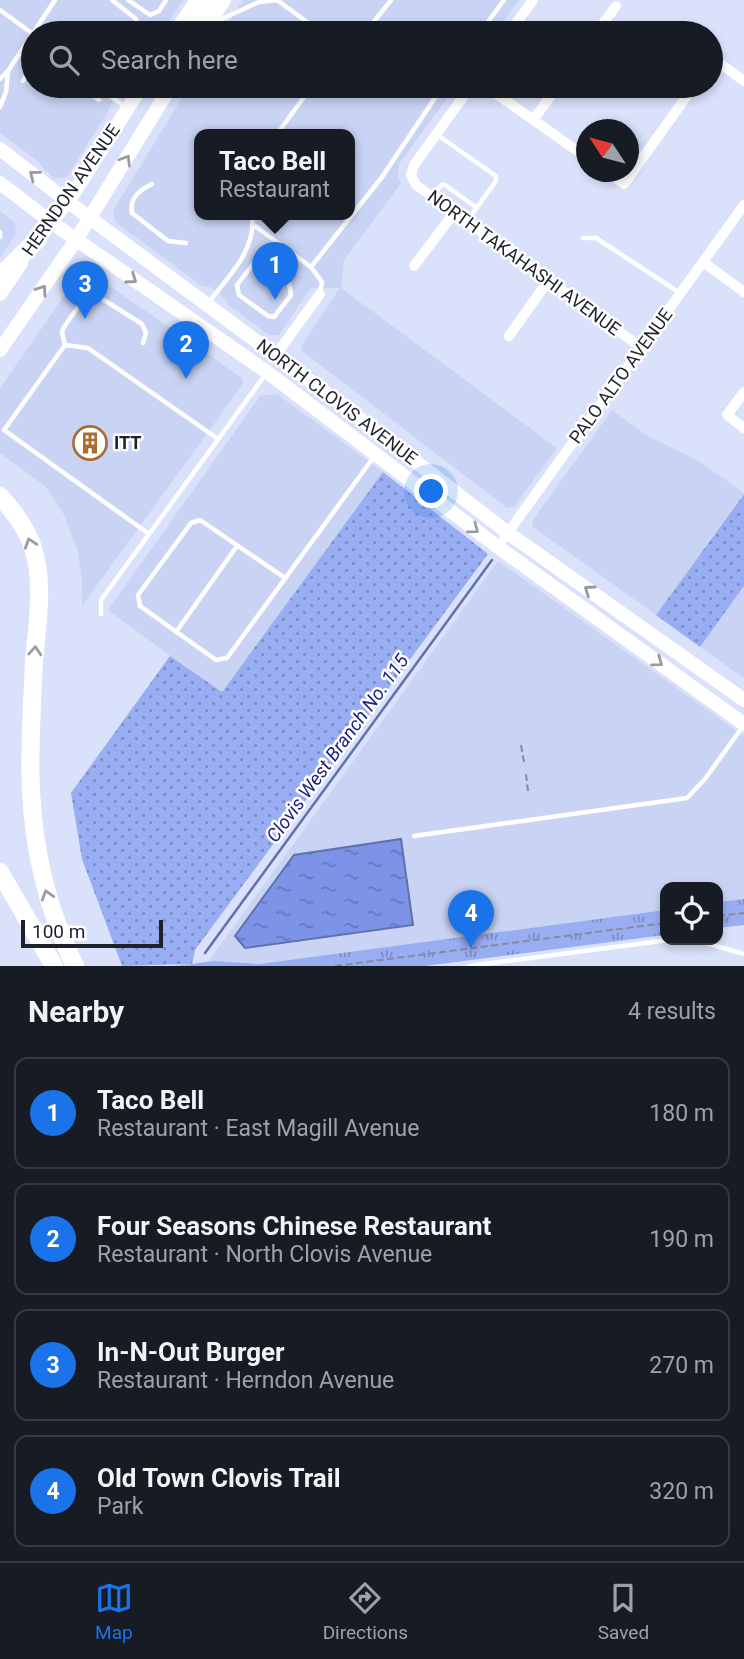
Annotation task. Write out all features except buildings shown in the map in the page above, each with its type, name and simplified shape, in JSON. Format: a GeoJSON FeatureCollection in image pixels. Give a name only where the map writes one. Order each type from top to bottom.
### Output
{"type":"FeatureCollection","features":[{"type":"Feature","properties":{"kind":"highway"},"geometry":{"type":"LineString","coordinates":[[0,276],[37,239]]}},
{"type":"Feature","properties":{"kind":"highway"},"geometry":{"type":"LineString","coordinates":[[0,496],[23,524],[33,546],[38,599],[32,702],[33,825],[45,888],[73,962]]}},
{"type":"Feature","properties":{"kind":"highway"},"geometry":{"type":"LineString","coordinates":[[0,872],[53,964]]}},
{"type":"Feature","properties":{"kind":"main road"},"geometry":{"type":"LineString","coordinates":[[183,21],[197,0]]}},
{"type":"Feature","properties":{"kind":"main road"},"geometry":{"type":"LineString","coordinates":[[198,21],[211,0]]}},
{"type":"Feature","properties":{"kind":"main road"},"geometry":{"type":"LineString","coordinates":[[211,21],[224,0]]}},
{"type":"Feature","properties":{"kind":"main road","name":"HERNDON AVENUE"},"geometry":{"type":"LineString","coordinates":[[0,293],[67,201],[134,98]]}},
{"type":"Feature","properties":{"kind":"main road","name":"HERNDON AVENUE"},"geometry":{"type":"LineString","coordinates":[[0,350],[76,240],[163,98]]}},
{"type":"Feature","properties":{"kind":"main road","name":"NORTH CLOVIS AVENUE"},"geometry":{"type":"LineString","coordinates":[[0,149],[508,533],[744,700]]}},
{"type":"Feature","properties":{"kind":"main road","name":"NORTH CLOVIS AVENUE"},"geometry":{"type":"LineString","coordinates":[[0,183],[76,240],[267,372],[498,547],[744,724]]}},
{"type":"Feature","properties":{"kind":"main road"},"geometry":{"type":"LineString","coordinates":[[174,308],[216,327],[268,360],[275,356]]}},
{"type":"Feature","properties":{"kind":"street"},"geometry":{"type":"LineString","coordinates":[[518,21],[533,0]]}},
{"type":"Feature","properties":{"kind":"street"},"geometry":{"type":"LineString","coordinates":[[605,21],[616,6]]}},
{"type":"Feature","properties":{"kind":"street"},"geometry":{"type":"LineString","coordinates":[[723,68],[744,81]]}},
{"type":"Feature","properties":{"kind":"street"},"geometry":{"type":"LineString","coordinates":[[436,134],[462,98]]}},
{"type":"Feature","properties":{"kind":"street"},"geometry":{"type":"LineString","coordinates":[[502,98],[576,150]]}},
{"type":"Feature","properties":{"kind":"street"},"geometry":{"type":"LineString","coordinates":[[533,120],[549,98]]}},
{"type":"Feature","properties":{"kind":"street"},"geometry":{"type":"LineString","coordinates":[[639,163],[685,98]]}},
{"type":"Feature","properties":{"kind":"street","name":"NORTH TAKAHASHI AVENUE"},"geometry":{"type":"LineString","coordinates":[[436,134],[414,165],[411,175],[416,185],[642,348]]}},
{"type":"Feature","properties":{"kind":"street","name":"PALO ALTO AVENUE"},"geometry":{"type":"LineString","coordinates":[[498,547],[744,205]]}},
{"type":"Feature","properties":{"kind":"street"},"geometry":{"type":"LineString","coordinates":[[414,266],[454,213]]}},
{"type":"Feature","properties":{"kind":"street"},"geometry":{"type":"LineString","coordinates":[[703,262],[744,292]]}},
{"type":"Feature","properties":{"kind":"street"},"geometry":{"type":"LineString","coordinates":[[509,336],[548,281]]}},
{"type":"Feature","properties":{"kind":"street"},"geometry":{"type":"LineString","coordinates":[[275,356],[320,294]]}},
{"type":"Feature","properties":{"kind":"street"},"geometry":{"type":"LineString","coordinates":[[744,391],[727,415],[744,428]]}},
{"type":"Feature","properties":{"kind":"lane"},"geometry":{"type":"LineString","coordinates":[[41,21],[55,0]]}},
{"type":"Feature","properties":{"kind":"lane"},"geometry":{"type":"LineString","coordinates":[[112,0],[137,21]]}},
{"type":"Feature","properties":{"kind":"lane"},"geometry":{"type":"LineString","coordinates":[[128,0],[150,15],[159,11],[166,0]]}},
{"type":"Feature","properties":{"kind":"lane"},"geometry":{"type":"LineString","coordinates":[[222,21],[259,2],[277,0],[306,21]]}},
{"type":"Feature","properties":{"kind":"lane"},"geometry":{"type":"LineString","coordinates":[[375,21],[391,0]]}},
{"type":"Feature","properties":{"kind":"lane"},"geometry":{"type":"LineString","coordinates":[[489,21],[504,0]]}},
{"type":"Feature","properties":{"kind":"lane"},"geometry":{"type":"LineString","coordinates":[[0,10],[21,25]]}},
{"type":"Feature","properties":{"kind":"lane"},"geometry":{"type":"LineString","coordinates":[[0,79],[21,52]]}},
{"type":"Feature","properties":{"kind":"lane"},"geometry":{"type":"LineString","coordinates":[[0,107],[6,92],[8,71]]}},
{"type":"Feature","properties":{"kind":"lane"},"geometry":{"type":"LineString","coordinates":[[120,98],[130,103]]}},
{"type":"Feature","properties":{"kind":"lane"},"geometry":{"type":"LineString","coordinates":[[126,98],[130,103]]}},
{"type":"Feature","properties":{"kind":"lane"},"geometry":{"type":"LineString","coordinates":[[281,129],[303,98]]}},
{"type":"Feature","properties":{"kind":"lane"},"geometry":{"type":"LineString","coordinates":[[355,211],[382,177],[435,98]]}},
{"type":"Feature","properties":{"kind":"lane"},"geometry":{"type":"LineString","coordinates":[[436,134],[496,176],[496,181],[467,222]]}},
{"type":"Feature","properties":{"kind":"lane"},"geometry":{"type":"LineString","coordinates":[[152,184],[138,193],[132,203],[132,213],[168,241],[186,243]]}},
{"type":"Feature","properties":{"kind":"lane"},"geometry":{"type":"LineString","coordinates":[[432,197],[441,185],[445,185],[477,208]]}},
{"type":"Feature","properties":{"kind":"lane"},"geometry":{"type":"LineString","coordinates":[[207,304],[246,253],[254,220]]}},
{"type":"Feature","properties":{"kind":"lane"},"geometry":{"type":"LineString","coordinates":[[311,267],[348,220]]}},
{"type":"Feature","properties":{"kind":"lane"},"geometry":{"type":"LineString","coordinates":[[254,226],[311,267],[322,282],[320,294]]}},
{"type":"Feature","properties":{"kind":"lane"},"geometry":{"type":"LineString","coordinates":[[583,238],[597,238],[681,294]]}},
{"type":"Feature","properties":{"kind":"lane"},"geometry":{"type":"LineString","coordinates":[[256,260],[237,285],[239,295],[268,316],[274,317],[291,295],[289,284]]}},
{"type":"Feature","properties":{"kind":"lane"},"geometry":{"type":"LineString","coordinates":[[143,343],[146,333],[142,324],[93,293],[85,297],[64,327],[62,332],[65,345],[4,430],[149,534]]}},
{"type":"Feature","properties":{"kind":"lane"},"geometry":{"type":"LineString","coordinates":[[65,345],[88,348],[218,439]]}},
{"type":"Feature","properties":{"kind":"lane"},"geometry":{"type":"LineString","coordinates":[[101,614],[101,600],[267,372]]}},
{"type":"Feature","properties":{"kind":"lane"},"geometry":{"type":"LineString","coordinates":[[285,578],[200,520],[191,523],[138,595],[140,606],[176,632],[216,660],[226,658],[285,578],[376,454]]}},
{"type":"Feature","properties":{"kind":"lane"},"geometry":{"type":"LineString","coordinates":[[176,632],[237,546]]}},
{"type":"Feature","properties":{"kind":"lane"},"geometry":{"type":"LineString","coordinates":[[414,836],[687,798],[705,779],[744,724]]}},
{"type":"Feature","properties":{"kind":"lane"},"geometry":{"type":"LineString","coordinates":[[469,966],[660,941]]}},
{"type":"Feature","properties":{"kind":"lane"},"geometry":{"type":"LineString","coordinates":[[713,945],[744,954]]}},
{"type":"Feature","properties":{"kind":"path"},"geometry":{"type":"LineString","coordinates":[[521,745],[524,762]]}},
{"type":"Feature","properties":{"kind":"path"},"geometry":{"type":"LineString","coordinates":[[526,774],[528,791]]}},
{"type":"Feature","properties":{"kind":"path"},"geometry":{"type":"LineString","coordinates":[[723,915],[744,913]]}},
{"type":"Feature","properties":{"kind":"path"},"geometry":{"type":"LineString","coordinates":[[335,966],[660,924]]}},
{"type":"Feature","properties":{"kind":"shaded area"},"geometry":{"type":"Polygon","coordinates":[[[0,0],[183,0],[169,21],[21,21],[21,98],[115,98],[67,177],[54,179],[35,159],[0,133],[0,0]]]}},
{"type":"Feature","properties":{"kind":"shaded area"},"geometry":{"type":"Polygon","coordinates":[[[243,0],[519,0],[504,21],[230,21],[243,0]]]}},
{"type":"Feature","properties":{"kind":"shaded area"},"geometry":{"type":"Polygon","coordinates":[[[182,98],[447,98],[399,164],[398,179],[401,183],[344,260],[341,288],[557,448],[514,507],[507,508],[302,351],[301,346],[340,288],[311,288],[279,335],[269,335],[227,304],[225,298],[210,287],[202,286],[115,222],[113,211],[182,98]]]}},
{"type":"Feature","properties":{"kind":"shaded area"},"geometry":{"type":"Polygon","coordinates":[[[0,211],[15,223],[16,233],[0,258],[0,211]]]}},
{"type":"Feature","properties":{"kind":"shaded area"},"geometry":{"type":"Polygon","coordinates":[[[88,271],[242,378],[243,384],[82,606],[78,552],[63,513],[45,486],[0,453],[0,388],[81,272],[88,271]]]}},
{"type":"Feature","properties":{"kind":"shaded area"},"geometry":{"type":"Polygon","coordinates":[[[277,394],[383,472],[221,693],[108,610],[260,396],[277,394]]]}},
{"type":"Feature","properties":{"kind":"shaded area"},"geometry":{"type":"Polygon","coordinates":[[[612,410],[648,436],[699,461],[744,493],[656,615],[533,527],[532,521],[612,410]]]}},
{"type":"Feature","properties":{"kind":"shaded area"},"geometry":{"type":"Polygon","coordinates":[[[498,561],[744,736],[744,899],[723,901],[723,882],[660,882],[660,911],[259,964],[208,962],[498,561]]]}},
{"type":"Feature","properties":{"kind":"shaded area"},"geometry":{"type":"Polygon","coordinates":[[[744,586],[744,678],[700,647],[744,586]]]}},
{"type":"Feature","properties":{"kind":"green space"},"geometry":{"type":"Polygon","coordinates":[[[383,472],[488,554],[195,950],[192,964],[122,966],[82,859],[71,793],[170,656],[222,692],[383,472]]]}},
{"type":"Feature","properties":{"kind":"green space"},"geometry":{"type":"Polygon","coordinates":[[[744,494],[744,586],[700,647],[656,615],[744,494]]]}},
{"type":"Feature","properties":{"kind":"green space"},"geometry":{"type":"Polygon","coordinates":[[[744,899],[744,925],[723,927],[723,901],[744,899]]]}},
{"type":"Feature","properties":{"kind":"green space"},"geometry":{"type":"Polygon","coordinates":[[[660,911],[660,936],[425,966],[175,966],[214,961],[259,964],[660,911]]]}},
{"type":"Feature","properties":{"kind":"water"},"geometry":{"type":"Polygon","coordinates":[[[401,839],[413,925],[245,948],[235,936],[294,855],[401,839]]]}},
{"type":"Feature","properties":{"kind":"waterway","name":"Clovis West Branch No. 115"},"geometry":{"type":"LineString","coordinates":[[205,953],[492,560]]}},
{"type":"Feature","properties":{"kind":"place","name":"Taco Bell"},"geometry":{"type":"Point","coordinates":[275,300]}},
{"type":"Feature","properties":{"kind":"place","name":"In-N-Out Burger"},"geometry":{"type":"Point","coordinates":[85,319]}},
{"type":"Feature","properties":{"kind":"place","name":"Four Seasons Chinese Restaurant"},"geometry":{"type":"Point","coordinates":[186,379]}},
{"type":"Feature","properties":{"kind":"place","name":"ITT"},"geometry":{"type":"Point","coordinates":[90,443]}},
{"type":"Feature","properties":{"kind":"place","name":"Old Town Clovis Trail"},"geometry":{"type":"Point","coordinates":[471,948]}}]}
